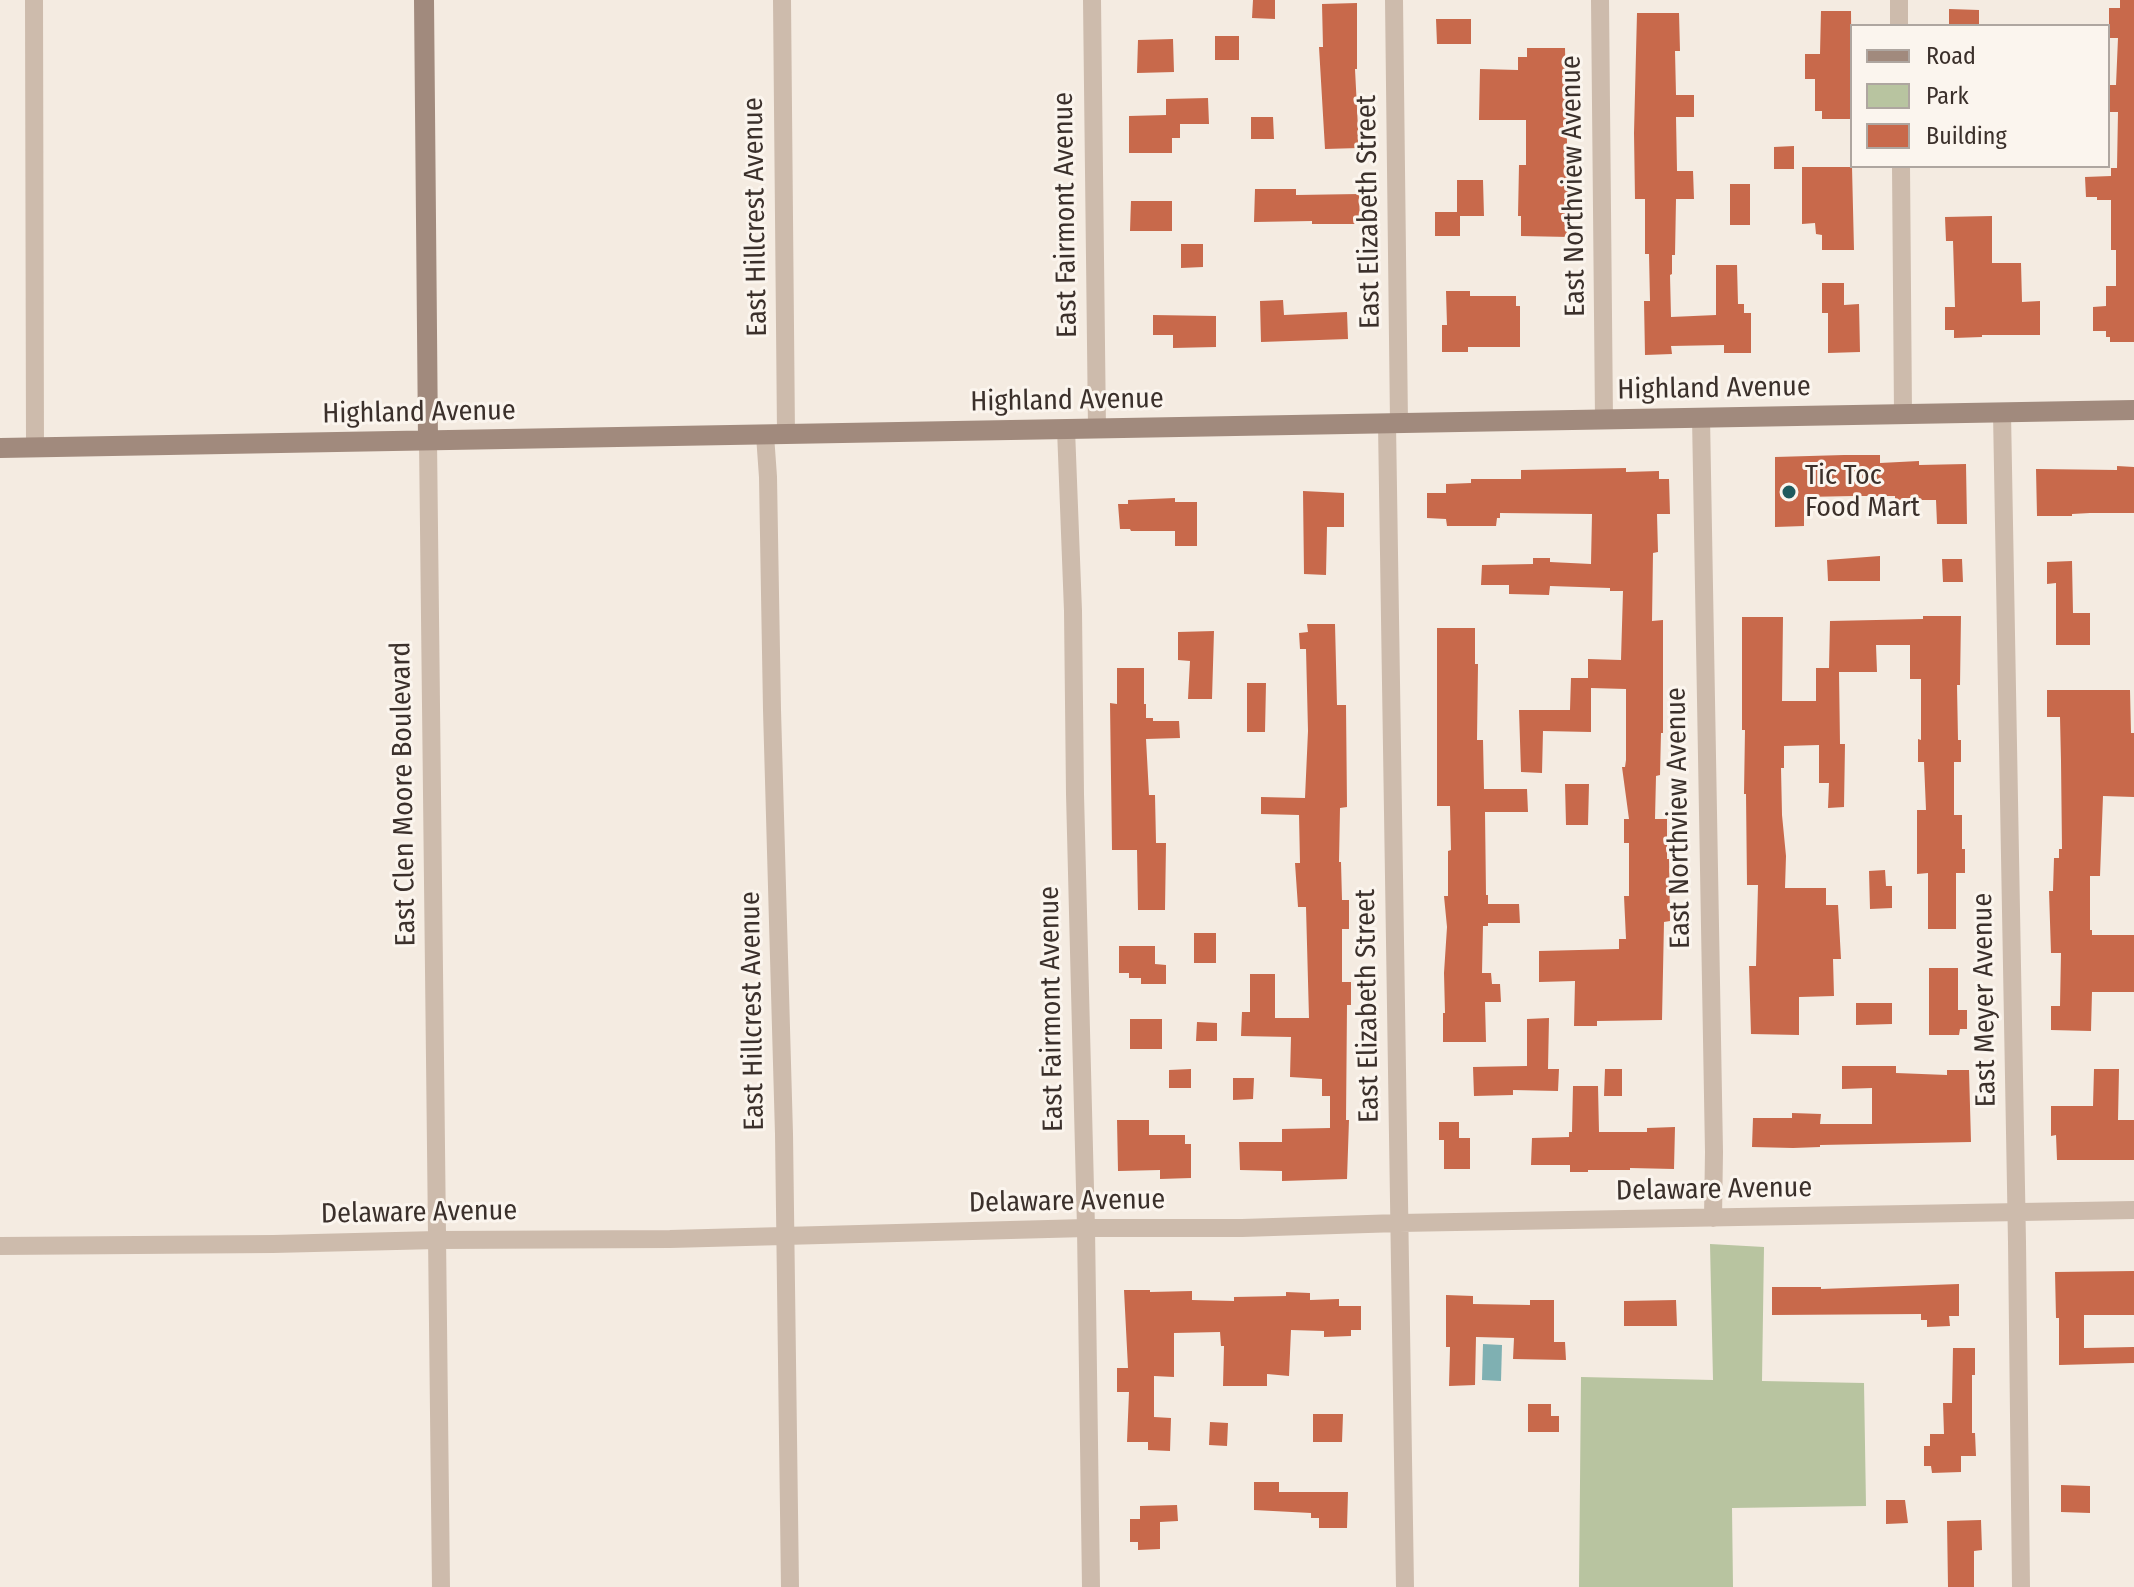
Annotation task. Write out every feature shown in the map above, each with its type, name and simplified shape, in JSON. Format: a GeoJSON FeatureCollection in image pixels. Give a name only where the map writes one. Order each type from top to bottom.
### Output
{"type":"FeatureCollection","features":[{"type":"Feature","properties":{"kind":"main road","name":"East Clen Moore Boulevard"},"geometry":{"type":"LineString","coordinates":[[424,0],[428,440]]}},
{"type":"Feature","properties":{"kind":"main road","name":"Highland Avenue"},"geometry":{"type":"LineString","coordinates":[[0,448],[2134,410]]}},
{"type":"Feature","properties":{"kind":"street"},"geometry":{"type":"LineString","coordinates":[[34,0],[35,447]]}},
{"type":"Feature","properties":{"kind":"street","name":"East Hillcrest Avenue"},"geometry":{"type":"LineString","coordinates":[[782,0],[776,434],[769,493],[790,1587]]}},
{"type":"Feature","properties":{"kind":"street","name":"East Fairmont Avenue"},"geometry":{"type":"LineString","coordinates":[[1092,0],[1097,429]]}},
{"type":"Feature","properties":{"kind":"street","name":"East Elizabeth Street"},"geometry":{"type":"LineString","coordinates":[[1394,0],[1393,424],[1405,1587]]}},
{"type":"Feature","properties":{"kind":"street","name":"East Northview Avenue"},"geometry":{"type":"LineString","coordinates":[[1600,0],[1604,419]]}},
{"type":"Feature","properties":{"kind":"street"},"geometry":{"type":"LineString","coordinates":[[1899,0],[1899,24]]}},
{"type":"Feature","properties":{"kind":"street"},"geometry":{"type":"LineString","coordinates":[[1901,168],[1903,414]]}},
{"type":"Feature","properties":{"kind":"street","name":"East Meyer Avenue"},"geometry":{"type":"LineString","coordinates":[[2002,413],[2021,1587]]}},
{"type":"Feature","properties":{"kind":"street","name":"East Northview Avenue"},"geometry":{"type":"LineString","coordinates":[[1701,417],[1713,1218]]}},
{"type":"Feature","properties":{"kind":"street","name":"East Fairmont Avenue"},"geometry":{"type":"LineString","coordinates":[[1066,429],[1073,611],[1091,1587]]}},
{"type":"Feature","properties":{"kind":"street","name":"East Clen Moore Boulevard"},"geometry":{"type":"LineString","coordinates":[[428,440],[441,1587]]}},
{"type":"Feature","properties":{"kind":"street","name":"Delaware Avenue"},"geometry":{"type":"LineString","coordinates":[[0,1246],[670,1239],[1086,1228],[1242,1228],[2134,1210]]}},
{"type":"Feature","properties":{"kind":"green space"},"geometry":{"type":"Polygon","coordinates":[[[1710,1244],[1764,1247],[1762,1381],[1864,1383],[1866,1506],[1732,1508],[1733,1587],[1579,1587],[1581,1377],[1713,1380],[1710,1244]]]}},
{"type":"Feature","properties":{"kind":"water"},"geometry":{"type":"Polygon","coordinates":[[[1483,1344],[1502,1345],[1501,1381],[1482,1380],[1483,1344]]]}},
{"type":"Feature","properties":{"kind":"building"},"geometry":{"type":"Polygon","coordinates":[[[1253,0],[1275,0],[1275,19],[1252,18],[1253,0]]]}},
{"type":"Feature","properties":{"kind":"building"},"geometry":{"type":"Polygon","coordinates":[[[2120,0],[2134,0],[2134,342],[2110,342],[2106,331],[2093,331],[2093,307],[2106,306],[2106,286],[2116,286],[2116,250],[2111,250],[2111,200],[2086,197],[2085,177],[2111,176],[2111,168],[2117,168],[2118,112],[2110,112],[2110,85],[2116,85],[2118,38],[2110,38],[2109,8],[2120,8],[2120,0]]]}},
{"type":"Feature","properties":{"kind":"building"},"geometry":{"type":"Polygon","coordinates":[[[1357,3],[1355,69],[1359,148],[1325,149],[1319,47],[1323,47],[1322,4],[1357,3]]]}},
{"type":"Feature","properties":{"kind":"building"},"geometry":{"type":"Polygon","coordinates":[[[1949,9],[1979,10],[1979,24],[1949,24],[1949,9]]]}},
{"type":"Feature","properties":{"kind":"building"},"geometry":{"type":"Polygon","coordinates":[[[1821,11],[1851,11],[1850,119],[1822,119],[1822,111],[1815,111],[1815,79],[1805,79],[1805,54],[1820,54],[1821,11]]]}},
{"type":"Feature","properties":{"kind":"building"},"geometry":{"type":"Polygon","coordinates":[[[1637,13],[1679,13],[1680,51],[1675,51],[1676,95],[1694,95],[1694,117],[1676,117],[1677,171],[1693,171],[1694,199],[1676,199],[1675,255],[1672,255],[1670,275],[1671,317],[1716,315],[1716,265],[1737,265],[1738,304],[1744,304],[1744,313],[1751,313],[1751,353],[1724,353],[1724,345],[1671,346],[1672,354],[1645,355],[1644,301],[1650,301],[1649,254],[1645,254],[1645,199],[1635,199],[1637,13]]]}},
{"type":"Feature","properties":{"kind":"building"},"geometry":{"type":"Polygon","coordinates":[[[1436,19],[1471,19],[1471,44],[1437,44],[1436,19]]]}},
{"type":"Feature","properties":{"kind":"building"},"geometry":{"type":"Polygon","coordinates":[[[1215,36],[1239,36],[1239,60],[1215,60],[1215,36]]]}},
{"type":"Feature","properties":{"kind":"building"},"geometry":{"type":"Polygon","coordinates":[[[1173,39],[1174,72],[1137,73],[1138,40],[1173,39]]]}},
{"type":"Feature","properties":{"kind":"building"},"geometry":{"type":"Polygon","coordinates":[[[1527,48],[1565,48],[1569,237],[1521,236],[1521,216],[1518,216],[1519,165],[1526,165],[1526,120],[1479,120],[1480,69],[1518,70],[1518,57],[1527,57],[1527,48]]]}},
{"type":"Feature","properties":{"kind":"building"},"geometry":{"type":"Polygon","coordinates":[[[1208,98],[1209,124],[1180,124],[1180,138],[1172,138],[1172,153],[1129,153],[1129,116],[1166,115],[1166,99],[1208,98]]]}},
{"type":"Feature","properties":{"kind":"building"},"geometry":{"type":"Polygon","coordinates":[[[1251,117],[1273,117],[1274,139],[1251,139],[1251,117]]]}},
{"type":"Feature","properties":{"kind":"building"},"geometry":{"type":"Polygon","coordinates":[[[1794,146],[1794,169],[1774,169],[1774,147],[1794,146]]]}},
{"type":"Feature","properties":{"kind":"building"},"geometry":{"type":"Polygon","coordinates":[[[1802,167],[1852,168],[1854,250],[1822,250],[1822,235],[1816,234],[1815,223],[1802,224],[1802,167]]]}},
{"type":"Feature","properties":{"kind":"building"},"geometry":{"type":"Polygon","coordinates":[[[1457,180],[1483,180],[1484,216],[1460,216],[1460,236],[1435,236],[1435,212],[1457,212],[1457,180]]]}},
{"type":"Feature","properties":{"kind":"building"},"geometry":{"type":"Polygon","coordinates":[[[1730,184],[1750,184],[1750,225],[1730,225],[1730,184]]]}},
{"type":"Feature","properties":{"kind":"building"},"geometry":{"type":"Polygon","coordinates":[[[1255,189],[1296,189],[1296,195],[1359,194],[1360,224],[1254,222],[1255,189]]]}},
{"type":"Feature","properties":{"kind":"building"},"geometry":{"type":"Polygon","coordinates":[[[1131,201],[1172,201],[1172,231],[1130,231],[1131,201]]]}},
{"type":"Feature","properties":{"kind":"building"},"geometry":{"type":"Polygon","coordinates":[[[1992,216],[1992,263],[2021,263],[2022,302],[2040,301],[2040,335],[1954,338],[1954,330],[1945,330],[1945,307],[1955,307],[1953,241],[1946,241],[1945,217],[1992,216]]]}},
{"type":"Feature","properties":{"kind":"building"},"geometry":{"type":"Polygon","coordinates":[[[1181,244],[1203,244],[1203,267],[1181,268],[1181,244]]]}},
{"type":"Feature","properties":{"kind":"building"},"geometry":{"type":"Polygon","coordinates":[[[1822,283],[1844,283],[1844,305],[1859,304],[1860,352],[1828,353],[1828,313],[1822,313],[1822,283]]]}},
{"type":"Feature","properties":{"kind":"building"},"geometry":{"type":"Polygon","coordinates":[[[1446,291],[1470,291],[1470,296],[1516,296],[1516,306],[1520,306],[1520,347],[1468,347],[1468,352],[1442,352],[1442,325],[1447,325],[1446,291]]]}},
{"type":"Feature","properties":{"kind":"building"},"geometry":{"type":"Polygon","coordinates":[[[1283,300],[1284,315],[1347,312],[1348,339],[1261,342],[1260,301],[1283,300]]]}},
{"type":"Feature","properties":{"kind":"building"},"geometry":{"type":"Polygon","coordinates":[[[1153,315],[1216,316],[1216,347],[1173,348],[1173,335],[1153,335],[1153,315]]]}},
{"type":"Feature","properties":{"kind":"building"},"geometry":{"type":"Polygon","coordinates":[[[1880,455],[1880,463],[1919,461],[1919,465],[1966,464],[1967,524],[1937,524],[1936,500],[1854,496],[1804,497],[1804,526],[1775,527],[1775,457],[1880,455]]]}},
{"type":"Feature","properties":{"kind":"building"},"geometry":{"type":"Polygon","coordinates":[[[2117,466],[2134,467],[2134,513],[2037,516],[2036,469],[2117,470],[2117,466]]]}},
{"type":"Feature","properties":{"kind":"building"},"geometry":{"type":"Polygon","coordinates":[[[1626,468],[1626,472],[1659,471],[1659,479],[1669,479],[1670,514],[1657,514],[1658,552],[1653,553],[1652,621],[1663,620],[1663,733],[1660,775],[1656,776],[1655,819],[1667,819],[1670,921],[1664,922],[1662,1020],[1597,1021],[1597,1026],[1574,1026],[1575,981],[1539,982],[1539,951],[1619,949],[1619,939],[1626,939],[1624,896],[1629,896],[1629,843],[1624,843],[1624,819],[1629,819],[1622,767],[1625,767],[1626,760],[1626,689],[1591,688],[1591,732],[1543,731],[1542,773],[1521,772],[1519,710],[1570,710],[1571,678],[1588,678],[1588,659],[1621,660],[1623,591],[1550,586],[1549,595],[1509,594],[1509,585],[1481,585],[1482,565],[1533,564],[1533,558],[1591,564],[1592,514],[1500,513],[1496,526],[1447,526],[1446,519],[1427,518],[1427,493],[1446,493],[1446,484],[1471,483],[1471,479],[1521,479],[1521,470],[1626,468]]]}},
{"type":"Feature","properties":{"kind":"building"},"geometry":{"type":"Polygon","coordinates":[[[1303,491],[1344,493],[1344,527],[1327,527],[1326,575],[1304,574],[1303,491]]]}},
{"type":"Feature","properties":{"kind":"building"},"geometry":{"type":"Polygon","coordinates":[[[1175,498],[1175,502],[1197,502],[1197,546],[1175,546],[1175,531],[1120,529],[1118,504],[1128,504],[1128,500],[1175,498]]]}},
{"type":"Feature","properties":{"kind":"building"},"geometry":{"type":"Polygon","coordinates":[[[1880,556],[1880,581],[1828,581],[1827,560],[1880,556]]]}},
{"type":"Feature","properties":{"kind":"building"},"geometry":{"type":"Polygon","coordinates":[[[1942,559],[1962,559],[1963,582],[1943,582],[1942,559]]]}},
{"type":"Feature","properties":{"kind":"building"},"geometry":{"type":"Polygon","coordinates":[[[2072,561],[2073,613],[2090,613],[2090,645],[2056,645],[2056,583],[2047,584],[2047,562],[2072,561]]]}},
{"type":"Feature","properties":{"kind":"building"},"geometry":{"type":"Polygon","coordinates":[[[1923,616],[1961,616],[1960,685],[1957,685],[1961,762],[1954,762],[1954,815],[1962,815],[1965,873],[1956,873],[1956,929],[1928,929],[1928,873],[1917,874],[1917,810],[1926,810],[1924,762],[1918,762],[1921,679],[1910,679],[1910,645],[1876,645],[1877,672],[1839,672],[1840,744],[1845,744],[1844,807],[1828,808],[1829,783],[1819,783],[1819,745],[1784,746],[1784,768],[1781,768],[1785,888],[1826,888],[1826,905],[1838,905],[1841,959],[1833,959],[1834,996],[1799,997],[1799,1035],[1751,1034],[1749,966],[1756,966],[1758,885],[1747,885],[1742,617],[1783,617],[1782,701],[1816,701],[1816,668],[1829,668],[1830,621],[1923,619],[1923,616]]]}},
{"type":"Feature","properties":{"kind":"building"},"geometry":{"type":"Polygon","coordinates":[[[1307,624],[1335,624],[1337,705],[1346,705],[1347,807],[1340,808],[1339,862],[1342,900],[1349,900],[1349,929],[1342,929],[1342,982],[1351,982],[1351,1005],[1347,1005],[1347,1179],[1282,1181],[1282,1171],[1240,1170],[1239,1142],[1282,1142],[1282,1129],[1330,1128],[1330,1096],[1322,1096],[1322,1079],[1290,1077],[1291,1037],[1241,1036],[1242,1012],[1250,1012],[1250,974],[1275,974],[1275,1018],[1309,1018],[1306,907],[1298,907],[1295,863],[1300,863],[1299,815],[1261,814],[1261,797],[1305,798],[1308,731],[1306,649],[1300,649],[1299,633],[1308,632],[1307,624]]]}},
{"type":"Feature","properties":{"kind":"building"},"geometry":{"type":"Polygon","coordinates":[[[1437,628],[1475,628],[1477,740],[1483,740],[1484,789],[1527,789],[1528,812],[1485,812],[1488,904],[1519,904],[1520,923],[1488,923],[1488,926],[1483,926],[1482,973],[1491,973],[1492,984],[1500,984],[1501,1002],[1485,1002],[1486,1042],[1443,1042],[1447,927],[1444,896],[1448,896],[1448,851],[1451,850],[1450,806],[1437,806],[1437,628]]]}},
{"type":"Feature","properties":{"kind":"building"},"geometry":{"type":"Polygon","coordinates":[[[1214,631],[1212,699],[1188,699],[1190,661],[1178,660],[1178,632],[1214,631]]]}},
{"type":"Feature","properties":{"kind":"building"},"geometry":{"type":"Polygon","coordinates":[[[1117,668],[1144,668],[1146,718],[1179,721],[1180,738],[1146,739],[1149,795],[1155,795],[1156,843],[1166,843],[1165,910],[1138,910],[1137,850],[1112,850],[1110,703],[1117,704],[1117,668]]]}},
{"type":"Feature","properties":{"kind":"building"},"geometry":{"type":"Polygon","coordinates":[[[1247,683],[1266,683],[1265,732],[1247,732],[1247,683]]]}},
{"type":"Feature","properties":{"kind":"building"},"geometry":{"type":"Polygon","coordinates":[[[2047,690],[2130,690],[2134,797],[2103,796],[2100,876],[2090,876],[2090,930],[2092,935],[2134,935],[2134,992],[2092,992],[2091,1031],[2051,1030],[2051,1006],[2060,1006],[2061,953],[2051,953],[2049,891],[2053,891],[2054,858],[2059,858],[2059,849],[2062,849],[2061,761],[2060,717],[2047,717],[2047,690]]]}},
{"type":"Feature","properties":{"kind":"building"},"geometry":{"type":"Polygon","coordinates":[[[1565,784],[1589,784],[1588,825],[1566,825],[1565,784]]]}},
{"type":"Feature","properties":{"kind":"building"},"geometry":{"type":"Polygon","coordinates":[[[1885,870],[1886,886],[1892,886],[1892,908],[1870,909],[1869,871],[1885,870]]]}},
{"type":"Feature","properties":{"kind":"building"},"geometry":{"type":"Polygon","coordinates":[[[1194,933],[1216,933],[1216,963],[1194,963],[1194,933]]]}},
{"type":"Feature","properties":{"kind":"building"},"geometry":{"type":"Polygon","coordinates":[[[1119,946],[1155,946],[1155,964],[1166,965],[1166,984],[1141,984],[1141,978],[1129,978],[1129,973],[1119,973],[1119,946]]]}},
{"type":"Feature","properties":{"kind":"building"},"geometry":{"type":"Polygon","coordinates":[[[1929,968],[1958,968],[1958,1010],[1967,1010],[1967,1029],[1960,1029],[1959,1035],[1929,1035],[1929,968]]]}},
{"type":"Feature","properties":{"kind":"building"},"geometry":{"type":"Polygon","coordinates":[[[1856,1003],[1892,1003],[1892,1024],[1856,1025],[1856,1003]]]}},
{"type":"Feature","properties":{"kind":"building"},"geometry":{"type":"Polygon","coordinates":[[[1549,1018],[1548,1069],[1559,1069],[1558,1091],[1513,1090],[1513,1095],[1474,1096],[1473,1067],[1527,1066],[1527,1019],[1549,1018]]]}},
{"type":"Feature","properties":{"kind":"building"},"geometry":{"type":"Polygon","coordinates":[[[1130,1019],[1162,1019],[1162,1049],[1130,1049],[1130,1019]]]}},
{"type":"Feature","properties":{"kind":"building"},"geometry":{"type":"Polygon","coordinates":[[[1197,1022],[1217,1023],[1217,1041],[1196,1041],[1197,1022]]]}},
{"type":"Feature","properties":{"kind":"building"},"geometry":{"type":"Polygon","coordinates":[[[1842,1066],[1896,1066],[1896,1073],[1947,1075],[1947,1070],[1969,1070],[1971,1142],[1752,1147],[1753,1118],[1792,1118],[1792,1113],[1821,1114],[1820,1124],[1872,1124],[1872,1088],[1842,1089],[1842,1066]]]}},
{"type":"Feature","properties":{"kind":"building"},"geometry":{"type":"Polygon","coordinates":[[[1191,1069],[1191,1088],[1169,1088],[1169,1070],[1191,1069]]]}},
{"type":"Feature","properties":{"kind":"building"},"geometry":{"type":"Polygon","coordinates":[[[1605,1069],[1622,1069],[1622,1096],[1604,1096],[1605,1069]]]}},
{"type":"Feature","properties":{"kind":"building"},"geometry":{"type":"Polygon","coordinates":[[[2094,1069],[2119,1069],[2118,1120],[2134,1120],[2134,1160],[2057,1160],[2056,1135],[2051,1136],[2051,1106],[2093,1106],[2094,1069]]]}},
{"type":"Feature","properties":{"kind":"building"},"geometry":{"type":"Polygon","coordinates":[[[1233,1078],[1254,1078],[1253,1099],[1233,1100],[1233,1078]]]}},
{"type":"Feature","properties":{"kind":"building"},"geometry":{"type":"Polygon","coordinates":[[[1573,1086],[1598,1086],[1599,1132],[1647,1132],[1647,1128],[1675,1127],[1674,1169],[1570,1172],[1570,1165],[1531,1165],[1532,1138],[1569,1137],[1569,1132],[1572,1132],[1573,1086]]]}},
{"type":"Feature","properties":{"kind":"building"},"geometry":{"type":"Polygon","coordinates":[[[1117,1120],[1149,1120],[1149,1135],[1185,1135],[1185,1144],[1191,1144],[1191,1178],[1160,1179],[1160,1170],[1118,1171],[1117,1120]]]}},
{"type":"Feature","properties":{"kind":"building"},"geometry":{"type":"Polygon","coordinates":[[[1439,1122],[1459,1122],[1459,1138],[1470,1138],[1470,1169],[1444,1169],[1444,1140],[1439,1140],[1439,1122]]]}},
{"type":"Feature","properties":{"kind":"building"},"geometry":{"type":"Polygon","coordinates":[[[2134,1271],[2134,1315],[2084,1315],[2084,1348],[2134,1347],[2134,1363],[2059,1365],[2055,1272],[2134,1271]]]}},
{"type":"Feature","properties":{"kind":"building"},"geometry":{"type":"Polygon","coordinates":[[[1959,1284],[1959,1316],[1949,1316],[1950,1326],[1927,1327],[1927,1320],[1921,1320],[1921,1314],[1772,1315],[1772,1287],[1821,1289],[1959,1284]]]}},
{"type":"Feature","properties":{"kind":"building"},"geometry":{"type":"Polygon","coordinates":[[[1124,1290],[1192,1291],[1192,1300],[1234,1301],[1234,1297],[1310,1293],[1310,1300],[1339,1299],[1339,1306],[1361,1306],[1361,1330],[1351,1330],[1351,1336],[1324,1337],[1324,1331],[1291,1330],[1289,1376],[1267,1374],[1267,1386],[1223,1386],[1224,1346],[1221,1346],[1220,1332],[1174,1333],[1174,1377],[1154,1376],[1154,1417],[1171,1418],[1170,1451],[1148,1450],[1148,1442],[1127,1442],[1129,1392],[1117,1392],[1117,1368],[1128,1368],[1124,1290]]]}},
{"type":"Feature","properties":{"kind":"building"},"geometry":{"type":"Polygon","coordinates":[[[1446,1295],[1473,1296],[1473,1304],[1530,1305],[1530,1300],[1554,1300],[1554,1342],[1565,1342],[1566,1360],[1513,1359],[1514,1338],[1476,1337],[1475,1385],[1449,1386],[1446,1295]]]}},
{"type":"Feature","properties":{"kind":"building"},"geometry":{"type":"Polygon","coordinates":[[[1676,1300],[1677,1326],[1624,1326],[1624,1301],[1676,1300]]]}},
{"type":"Feature","properties":{"kind":"building"},"geometry":{"type":"Polygon","coordinates":[[[1953,1348],[1975,1348],[1972,1433],[1975,1433],[1976,1456],[1961,1456],[1961,1472],[1932,1473],[1931,1466],[1924,1466],[1924,1446],[1930,1446],[1930,1434],[1944,1434],[1943,1403],[1952,1403],[1953,1348]]]}},
{"type":"Feature","properties":{"kind":"building"},"geometry":{"type":"Polygon","coordinates":[[[1528,1404],[1551,1404],[1551,1416],[1559,1416],[1559,1432],[1528,1432],[1528,1404]]]}},
{"type":"Feature","properties":{"kind":"building"},"geometry":{"type":"Polygon","coordinates":[[[1313,1414],[1343,1414],[1342,1442],[1313,1442],[1313,1414]]]}},
{"type":"Feature","properties":{"kind":"building"},"geometry":{"type":"Polygon","coordinates":[[[1210,1422],[1228,1423],[1227,1446],[1209,1445],[1210,1422]]]}},
{"type":"Feature","properties":{"kind":"building"},"geometry":{"type":"Polygon","coordinates":[[[1254,1482],[1279,1482],[1279,1492],[1348,1492],[1347,1528],[1319,1528],[1319,1518],[1311,1518],[1311,1513],[1254,1510],[1254,1482]]]}},
{"type":"Feature","properties":{"kind":"building"},"geometry":{"type":"Polygon","coordinates":[[[2061,1485],[2090,1486],[2090,1513],[2061,1512],[2061,1485]]]}},
{"type":"Feature","properties":{"kind":"building"},"geometry":{"type":"Polygon","coordinates":[[[1886,1500],[1905,1500],[1908,1523],[1886,1524],[1886,1500]]]}},
{"type":"Feature","properties":{"kind":"building"},"geometry":{"type":"Polygon","coordinates":[[[1177,1505],[1178,1521],[1160,1522],[1160,1549],[1138,1550],[1138,1542],[1130,1542],[1130,1519],[1140,1519],[1140,1506],[1177,1505]]]}},
{"type":"Feature","properties":{"kind":"building"},"geometry":{"type":"Polygon","coordinates":[[[1981,1520],[1982,1550],[1974,1551],[1974,1587],[1948,1587],[1947,1521],[1981,1520]]]}},
{"type":"Feature","properties":{"kind":"place","name":"Tic Toc Food Mart"},"geometry":{"type":"Point","coordinates":[1789,492]}}]}
